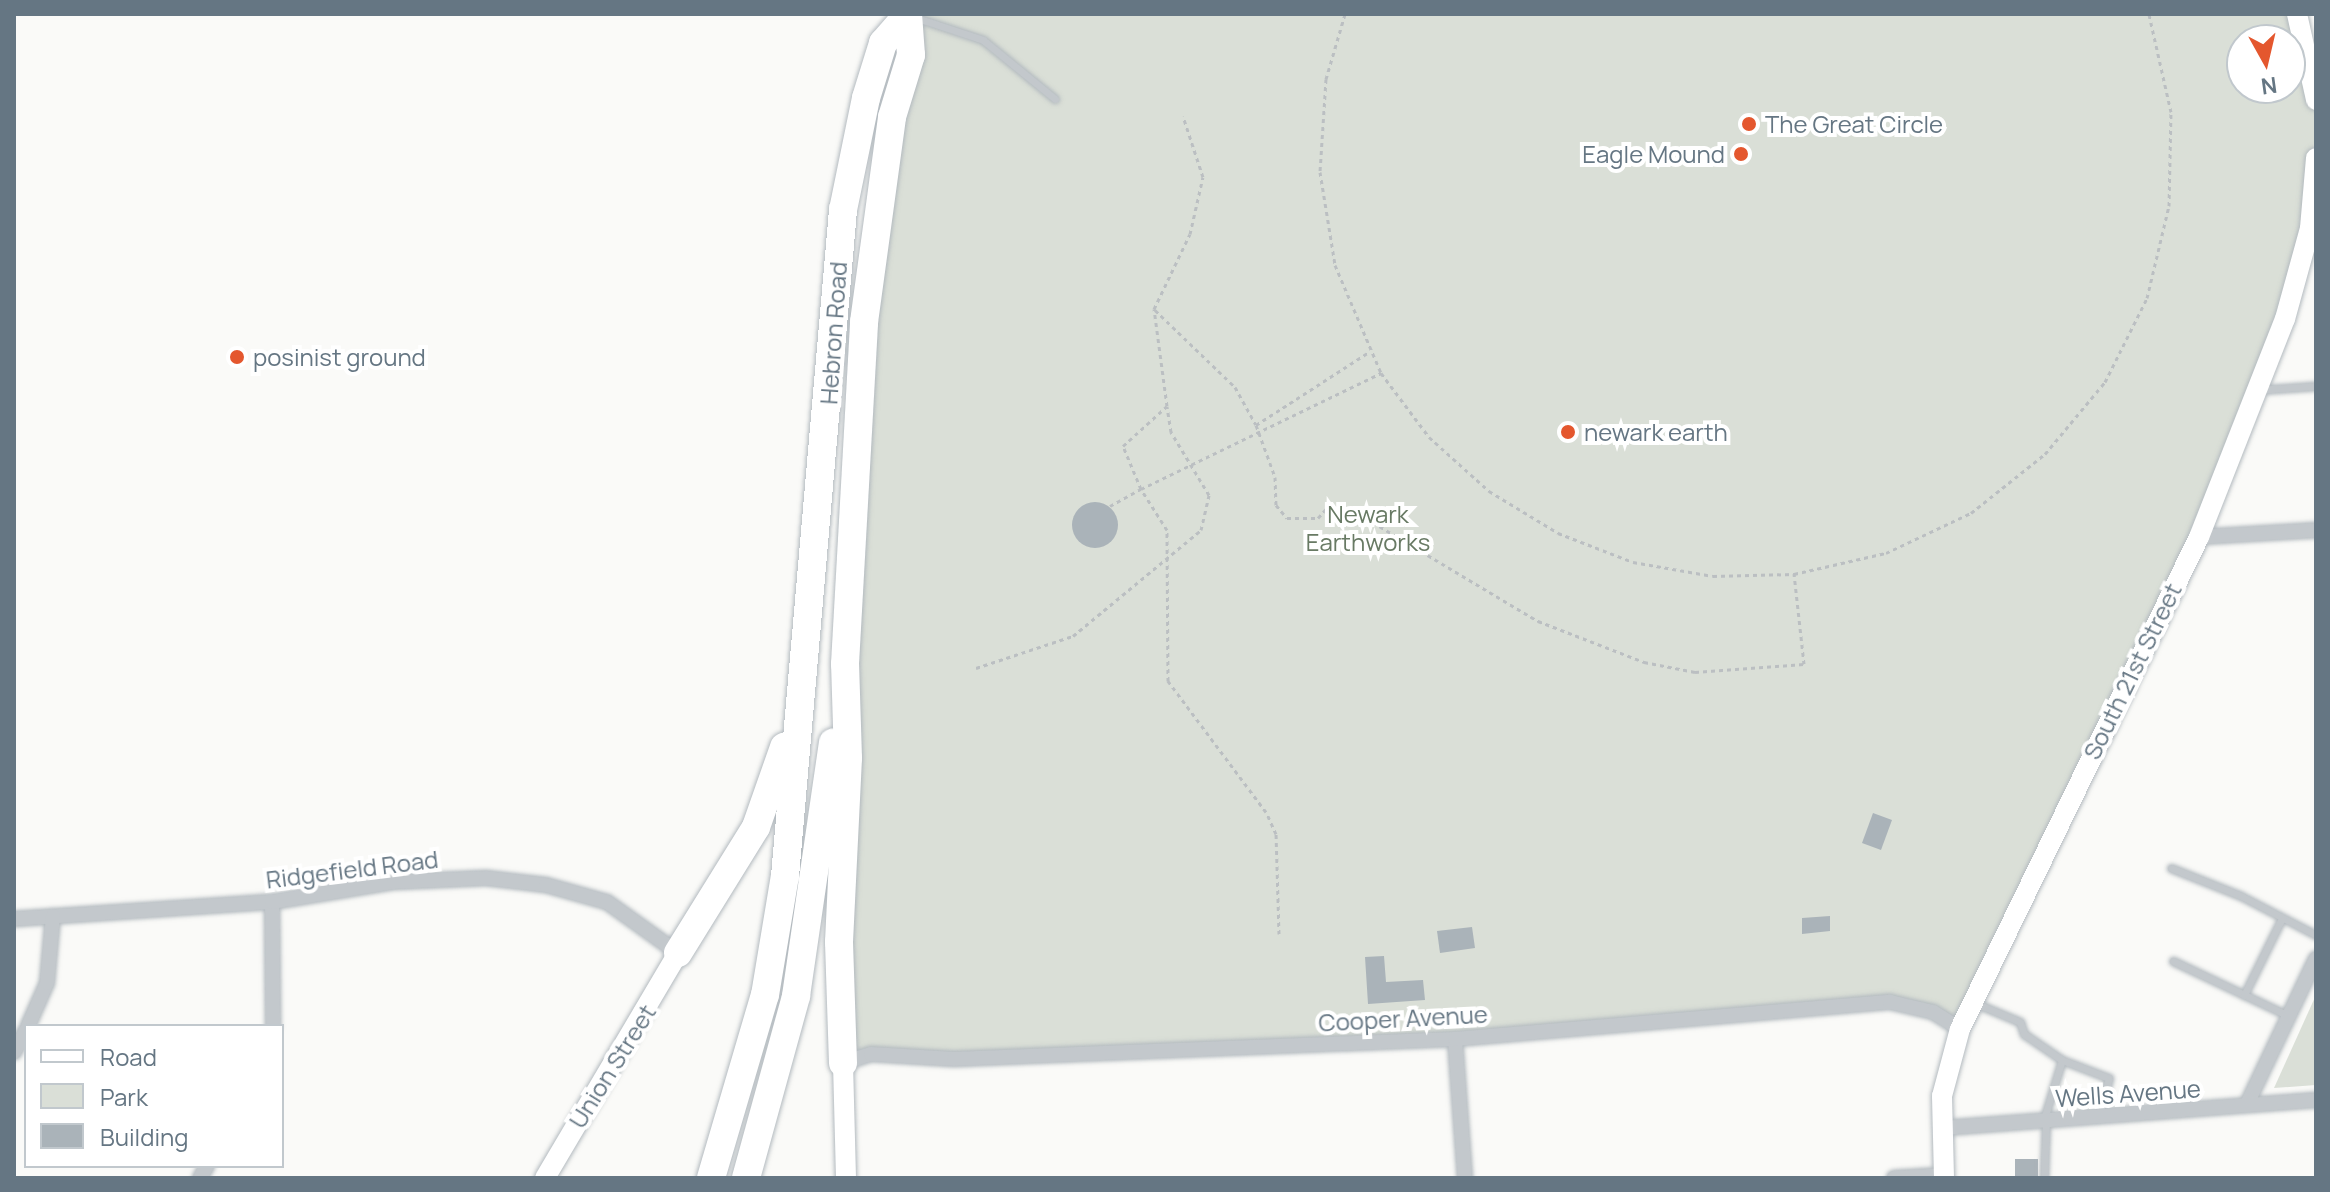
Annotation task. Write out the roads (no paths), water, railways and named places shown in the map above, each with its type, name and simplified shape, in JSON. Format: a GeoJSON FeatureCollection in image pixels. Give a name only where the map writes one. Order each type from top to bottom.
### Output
{"type":"FeatureCollection","features":[{"type":"Feature","properties":{"kind":"highway","name":"Hebron Road"},"geometry":{"type":"LineString","coordinates":[[845,664],[869,258],[892,117],[911,55],[908,14]]}},
{"type":"Feature","properties":{"kind":"highway","name":"Hebron Road"},"geometry":{"type":"LineString","coordinates":[[804,665],[843,210],[866,98],[883,43],[908,14]]}},
{"type":"Feature","properties":{"kind":"highway"},"geometry":{"type":"LineString","coordinates":[[843,1063],[839,942],[848,758],[845,664]]}},
{"type":"Feature","properties":{"kind":"highway"},"geometry":{"type":"LineString","coordinates":[[746,1178],[796,996],[845,664]]}},
{"type":"Feature","properties":{"kind":"highway"},"geometry":{"type":"LineString","coordinates":[[678,953],[756,827],[777,777],[804,665]]}},
{"type":"Feature","properties":{"kind":"highway"},"geometry":{"type":"LineString","coordinates":[[711,1178],[748,1061],[775,945],[804,665]]}},
{"type":"Feature","properties":{"kind":"main road"},"geometry":{"type":"LineString","coordinates":[[2297,14],[2315,78],[2316,100]]}},
{"type":"Feature","properties":{"kind":"main road","name":"South 21st Street"},"geometry":{"type":"LineString","coordinates":[[1944,1176],[1946,1069],[1960,1029],[2199,537],[2285,319],[2313,227],[2316,158]]}},
{"type":"Feature","properties":{"kind":"main road","name":"Union Street"},"geometry":{"type":"LineString","coordinates":[[545,1178],[678,953]]}},
{"type":"Feature","properties":{"kind":"main road"},"geometry":{"type":"LineString","coordinates":[[843,1063],[846,1178]]}},
{"type":"Feature","properties":{"kind":"street"},"geometry":{"type":"LineString","coordinates":[[2199,537],[2316,530]]}},
{"type":"Feature","properties":{"kind":"street","name":"Ridgefield Road"},"geometry":{"type":"LineString","coordinates":[[14,919],[272,902],[394,882],[501,879],[607,902],[678,953]]}},
{"type":"Feature","properties":{"kind":"street"},"geometry":{"type":"LineString","coordinates":[[272,902],[273,1024]]}},
{"type":"Feature","properties":{"kind":"street"},"geometry":{"type":"LineString","coordinates":[[29,1024],[47,983],[53,916]]}},
{"type":"Feature","properties":{"kind":"street"},"geometry":{"type":"LineString","coordinates":[[2247,1104],[2316,959]]}},
{"type":"Feature","properties":{"kind":"street","name":"Cooper Avenue"},"geometry":{"type":"LineString","coordinates":[[843,1063],[871,1054],[954,1059],[1455,1039],[1890,1002],[1933,1012],[1960,1029]]}},
{"type":"Feature","properties":{"kind":"street"},"geometry":{"type":"LineString","coordinates":[[14,1052],[24,1034]]}},
{"type":"Feature","properties":{"kind":"street"},"geometry":{"type":"LineString","coordinates":[[1455,1039],[1465,1178]]}},
{"type":"Feature","properties":{"kind":"street","name":"Wells Avenue"},"geometry":{"type":"LineString","coordinates":[[1944,1128],[2316,1100]]}},
{"type":"Feature","properties":{"kind":"street"},"geometry":{"type":"LineString","coordinates":[[1894,1178],[1944,1176]]}},
{"type":"Feature","properties":{"kind":"lane"},"geometry":{"type":"LineString","coordinates":[[908,14],[983,40],[1055,99]]}},
{"type":"Feature","properties":{"kind":"lane"},"geometry":{"type":"LineString","coordinates":[[2258,390],[2316,386]]}},
{"type":"Feature","properties":{"kind":"lane"},"geometry":{"type":"LineString","coordinates":[[2171,868],[2316,935]]}},
{"type":"Feature","properties":{"kind":"lane"},"geometry":{"type":"LineString","coordinates":[[2244,995],[2282,918]]}},
{"type":"Feature","properties":{"kind":"lane"},"geometry":{"type":"LineString","coordinates":[[2173,961],[2289,1016]]}},
{"type":"Feature","properties":{"kind":"lane"},"geometry":{"type":"LineString","coordinates":[[1973,1002],[2020,1022],[2024,1034],[2062,1060],[2109,1078],[2099,1117]]}},
{"type":"Feature","properties":{"kind":"lane"},"geometry":{"type":"LineString","coordinates":[[2044,1178],[2045,1121],[2062,1060]]}},
{"type":"Feature","properties":{"kind":"place","name":"The Great Circle"},"geometry":{"type":"Point","coordinates":[1749,124]}},
{"type":"Feature","properties":{"kind":"place","name":"Eagle Mound"},"geometry":{"type":"Point","coordinates":[1741,154]}},
{"type":"Feature","properties":{"kind":"place","name":"posinist ground"},"geometry":{"type":"Point","coordinates":[237,357]}},
{"type":"Feature","properties":{"kind":"place","name":"newark earth"},"geometry":{"type":"Point","coordinates":[1568,432]}},
{"type":"Feature","properties":{"kind":"park label","name":"Newark Earthworks"},"geometry":{"type":"Point","coordinates":[1368,528]}}]}
